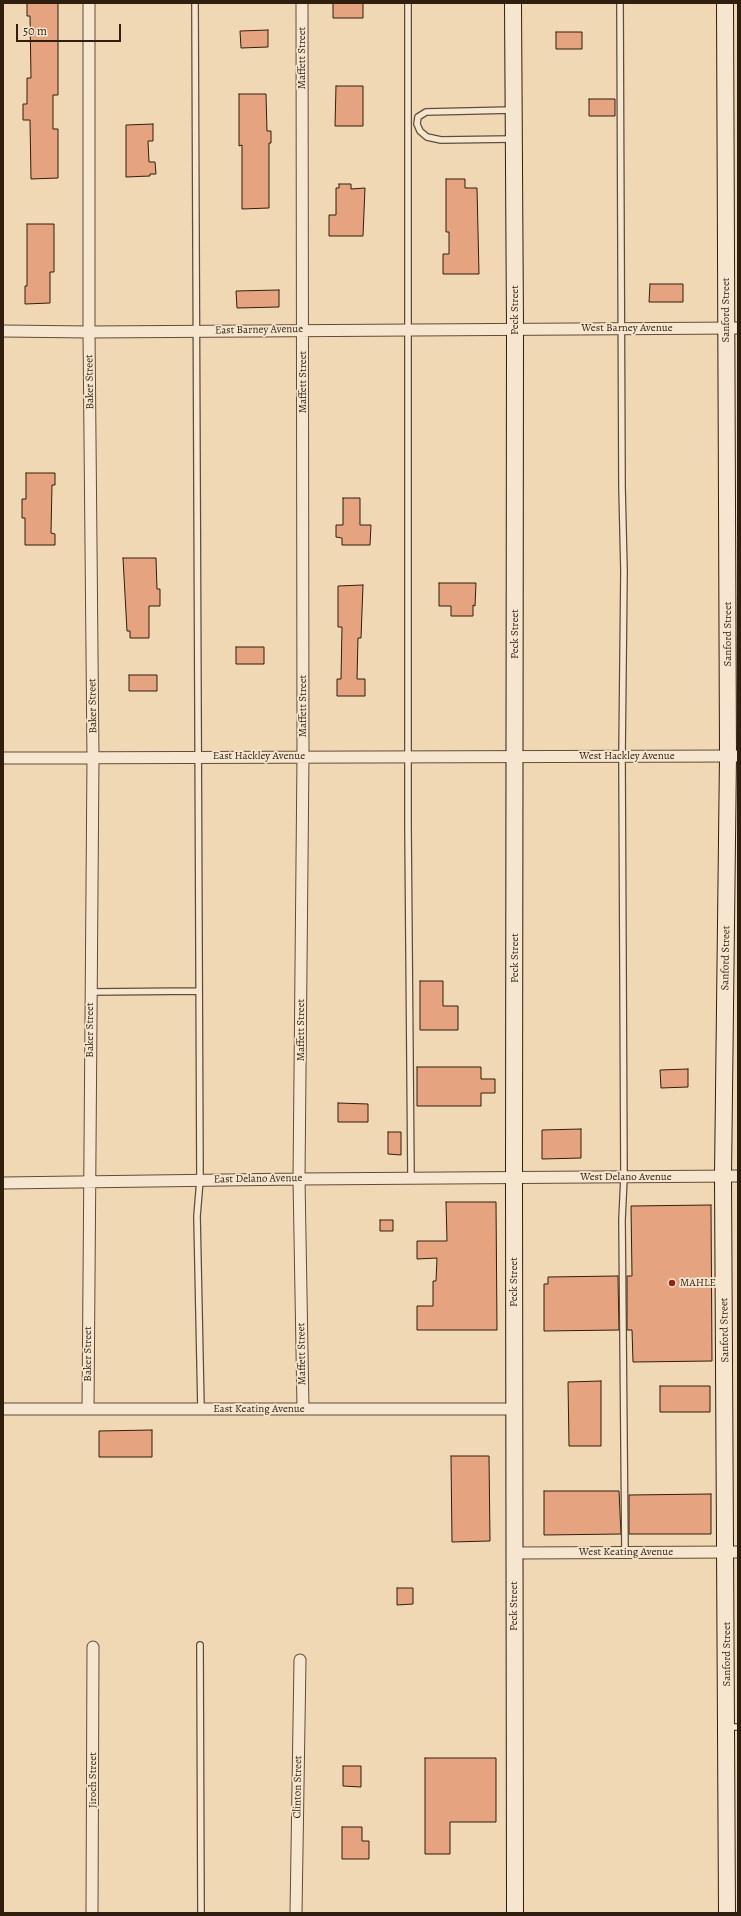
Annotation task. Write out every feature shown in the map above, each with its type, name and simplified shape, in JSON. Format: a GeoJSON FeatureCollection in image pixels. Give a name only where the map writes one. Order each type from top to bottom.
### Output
{"type":"FeatureCollection","features":[{"type":"Feature","properties":{"kind":"street","name":"Baker Street"},"geometry":{"type":"LineString","coordinates":[[88,1409],[90,992],[93,758],[89,332],[89,3]]}},
{"type":"Feature","properties":{"kind":"street","name":"Maffett Street"},"geometry":{"type":"LineString","coordinates":[[302,3],[303,756],[299,1179],[302,1408]]}},
{"type":"Feature","properties":{"kind":"street","name":"Peck Street"},"geometry":{"type":"LineString","coordinates":[[513,3],[516,756],[514,1178],[515,1913]]}},
{"type":"Feature","properties":{"kind":"street","name":"Sanford Street"},"geometry":{"type":"LineString","coordinates":[[725,3],[732,328],[733,756],[731,1176],[732,1727],[727,1913]]}},
{"type":"Feature","properties":{"kind":"street","name":"West Barney Avenue"},"geometry":{"type":"LineString","coordinates":[[515,329],[732,328]]}},
{"type":"Feature","properties":{"kind":"street","name":"East Barney Avenue"},"geometry":{"type":"LineString","coordinates":[[3,331],[89,332],[303,329],[515,329]]}},
{"type":"Feature","properties":{"kind":"street","name":"West Hackley Avenue"},"geometry":{"type":"LineString","coordinates":[[516,756],[733,756]]}},
{"type":"Feature","properties":{"kind":"street","name":"East Hackley Avenue"},"geometry":{"type":"LineString","coordinates":[[3,758],[516,756]]}},
{"type":"Feature","properties":{"kind":"street","name":"West Delano Avenue"},"geometry":{"type":"LineString","coordinates":[[514,1178],[731,1176]]}},
{"type":"Feature","properties":{"kind":"street","name":"East Delano Avenue"},"geometry":{"type":"LineString","coordinates":[[3,1183],[514,1178]]}},
{"type":"Feature","properties":{"kind":"street","name":"East Keating Avenue"},"geometry":{"type":"LineString","coordinates":[[3,1409],[515,1409]]}},
{"type":"Feature","properties":{"kind":"street","name":"West Keating Avenue"},"geometry":{"type":"LineString","coordinates":[[514,1553],[732,1552]]}},
{"type":"Feature","properties":{"kind":"street","name":"Jiroch Street"},"geometry":{"type":"LineString","coordinates":[[92,1913],[93,1647]]}},
{"type":"Feature","properties":{"kind":"street","name":"Clinton Street"},"geometry":{"type":"LineString","coordinates":[[296,1913],[300,1660]]}},
{"type":"Feature","properties":{"kind":"lane"},"geometry":{"type":"LineString","coordinates":[[195,3],[194,98],[197,330],[197,757],[200,1180],[197,1216],[201,1409]]}},
{"type":"Feature","properties":{"kind":"lane"},"geometry":{"type":"LineString","coordinates":[[408,3],[408,756],[411,1178]]}},
{"type":"Feature","properties":{"kind":"lane"},"geometry":{"type":"LineString","coordinates":[[620,3],[622,328],[621,424],[624,571],[622,756],[624,1177],[622,1220],[626,1552]]}},
{"type":"Feature","properties":{"kind":"lane"},"geometry":{"type":"LineString","coordinates":[[514,110],[426,112],[418,117],[417,124],[420,131],[427,137],[441,140],[514,139]]}},
{"type":"Feature","properties":{"kind":"lane"},"geometry":{"type":"LineString","coordinates":[[90,992],[198,991]]}},
{"type":"Feature","properties":{"kind":"lane"},"geometry":{"type":"LineString","coordinates":[[200,1645],[201,1913]]}},
{"type":"Feature","properties":{"kind":"building"},"geometry":{"type":"Polygon","coordinates":[[[27,3],[58,3],[58,95],[53,95],[53,129],[58,129],[58,178],[31,179],[30,120],[23,120],[23,104],[27,104],[27,78],[31,78],[30,16],[27,16],[27,3]]]}},
{"type":"Feature","properties":{"kind":"building"},"geometry":{"type":"Polygon","coordinates":[[[333,3],[363,3],[363,18],[333,18],[333,3]]]}},
{"type":"Feature","properties":{"kind":"building"},"geometry":{"type":"Polygon","coordinates":[[[268,30],[268,47],[241,48],[240,31],[268,30]]]}},
{"type":"Feature","properties":{"kind":"building"},"geometry":{"type":"Polygon","coordinates":[[[556,32],[582,32],[582,49],[556,49],[556,32]]]}},
{"type":"Feature","properties":{"kind":"building"},"geometry":{"type":"Polygon","coordinates":[[[336,86],[363,86],[363,126],[335,126],[336,86]]]}},
{"type":"Feature","properties":{"kind":"building"},"geometry":{"type":"Polygon","coordinates":[[[239,94],[266,94],[267,131],[271,131],[271,143],[269,143],[269,208],[242,209],[242,145],[239,146],[239,94]]]}},
{"type":"Feature","properties":{"kind":"building"},"geometry":{"type":"Polygon","coordinates":[[[589,99],[615,99],[615,116],[589,116],[589,99]]]}},
{"type":"Feature","properties":{"kind":"building"},"geometry":{"type":"Polygon","coordinates":[[[153,124],[153,141],[148,141],[149,162],[155,162],[156,174],[150,174],[150,176],[126,177],[126,125],[153,124]]]}},
{"type":"Feature","properties":{"kind":"building"},"geometry":{"type":"Polygon","coordinates":[[[446,179],[465,179],[465,188],[477,188],[479,274],[443,274],[443,254],[449,254],[449,232],[446,232],[446,179]]]}},
{"type":"Feature","properties":{"kind":"building"},"geometry":{"type":"Polygon","coordinates":[[[339,184],[351,184],[351,189],[365,188],[363,236],[329,236],[329,215],[336,215],[336,188],[339,188],[339,184]]]}},
{"type":"Feature","properties":{"kind":"building"},"geometry":{"type":"Polygon","coordinates":[[[27,224],[54,224],[54,272],[50,272],[50,303],[25,304],[25,286],[27,286],[27,224]]]}},
{"type":"Feature","properties":{"kind":"building"},"geometry":{"type":"Polygon","coordinates":[[[650,284],[683,284],[683,302],[649,302],[650,284]]]}},
{"type":"Feature","properties":{"kind":"building"},"geometry":{"type":"Polygon","coordinates":[[[279,290],[279,307],[237,308],[236,291],[279,290]]]}},
{"type":"Feature","properties":{"kind":"building"},"geometry":{"type":"Polygon","coordinates":[[[26,473],[55,473],[55,485],[52,485],[51,533],[55,534],[55,545],[25,545],[25,518],[22,518],[22,499],[26,499],[26,473]]]}},
{"type":"Feature","properties":{"kind":"building"},"geometry":{"type":"Polygon","coordinates":[[[343,498],[360,498],[360,525],[371,525],[370,545],[342,545],[342,538],[336,537],[336,525],[343,525],[343,498]]]}},
{"type":"Feature","properties":{"kind":"building"},"geometry":{"type":"Polygon","coordinates":[[[123,558],[156,558],[157,589],[160,589],[160,606],[149,606],[149,638],[130,638],[130,631],[127,631],[123,558]]]}},
{"type":"Feature","properties":{"kind":"building"},"geometry":{"type":"Polygon","coordinates":[[[439,583],[476,583],[473,616],[451,616],[451,606],[439,606],[439,583]]]}},
{"type":"Feature","properties":{"kind":"building"},"geometry":{"type":"Polygon","coordinates":[[[363,585],[361,638],[358,638],[357,679],[365,679],[365,696],[337,696],[337,679],[341,679],[342,627],[338,627],[338,586],[363,585]]]}},
{"type":"Feature","properties":{"kind":"building"},"geometry":{"type":"Polygon","coordinates":[[[236,647],[264,647],[264,664],[236,664],[236,647]]]}},
{"type":"Feature","properties":{"kind":"building"},"geometry":{"type":"Polygon","coordinates":[[[129,675],[157,675],[157,691],[129,691],[129,675]]]}},
{"type":"Feature","properties":{"kind":"building"},"geometry":{"type":"Polygon","coordinates":[[[420,981],[443,981],[443,1006],[458,1006],[458,1030],[420,1030],[420,981]]]}},
{"type":"Feature","properties":{"kind":"building"},"geometry":{"type":"Polygon","coordinates":[[[417,1067],[481,1067],[481,1079],[495,1079],[495,1093],[481,1093],[481,1106],[417,1106],[417,1067]]]}},
{"type":"Feature","properties":{"kind":"building"},"geometry":{"type":"Polygon","coordinates":[[[688,1069],[688,1087],[661,1088],[660,1070],[688,1069]]]}},
{"type":"Feature","properties":{"kind":"building"},"geometry":{"type":"Polygon","coordinates":[[[338,1103],[368,1104],[368,1122],[338,1122],[338,1103]]]}},
{"type":"Feature","properties":{"kind":"building"},"geometry":{"type":"Polygon","coordinates":[[[581,1129],[581,1158],[542,1159],[542,1130],[581,1129]]]}},
{"type":"Feature","properties":{"kind":"building"},"geometry":{"type":"Polygon","coordinates":[[[388,1132],[401,1132],[401,1155],[388,1154],[388,1132]]]}},
{"type":"Feature","properties":{"kind":"building"},"geometry":{"type":"Polygon","coordinates":[[[446,1202],[496,1202],[497,1330],[417,1330],[417,1306],[433,1306],[433,1281],[436,1281],[437,1258],[417,1259],[417,1241],[447,1241],[446,1202]]]}},
{"type":"Feature","properties":{"kind":"building","name":"MAHLE"},"geometry":{"type":"Polygon","coordinates":[[[711,1205],[712,1361],[633,1362],[632,1330],[627,1330],[627,1276],[632,1276],[631,1206],[711,1205]]]}},
{"type":"Feature","properties":{"kind":"building"},"geometry":{"type":"Polygon","coordinates":[[[380,1220],[393,1220],[393,1231],[380,1231],[380,1220]]]}},
{"type":"Feature","properties":{"kind":"building"},"geometry":{"type":"Polygon","coordinates":[[[618,1276],[619,1330],[544,1331],[544,1284],[548,1284],[548,1277],[618,1276]]]}},
{"type":"Feature","properties":{"kind":"building"},"geometry":{"type":"Polygon","coordinates":[[[601,1381],[601,1446],[569,1446],[568,1382],[601,1381]]]}},
{"type":"Feature","properties":{"kind":"building"},"geometry":{"type":"Polygon","coordinates":[[[660,1386],[710,1386],[710,1412],[660,1412],[660,1386]]]}},
{"type":"Feature","properties":{"kind":"building"},"geometry":{"type":"Polygon","coordinates":[[[152,1430],[152,1457],[99,1457],[99,1431],[152,1430]]]}},
{"type":"Feature","properties":{"kind":"building"},"geometry":{"type":"Polygon","coordinates":[[[451,1456],[489,1456],[490,1541],[452,1542],[451,1456]]]}},
{"type":"Feature","properties":{"kind":"building"},"geometry":{"type":"Polygon","coordinates":[[[544,1491],[619,1491],[621,1534],[544,1535],[544,1491]]]}},
{"type":"Feature","properties":{"kind":"building"},"geometry":{"type":"Polygon","coordinates":[[[711,1494],[711,1534],[629,1534],[629,1495],[711,1494]]]}},
{"type":"Feature","properties":{"kind":"building"},"geometry":{"type":"Polygon","coordinates":[[[397,1588],[413,1588],[413,1604],[397,1605],[397,1588]]]}},
{"type":"Feature","properties":{"kind":"building"},"geometry":{"type":"Polygon","coordinates":[[[425,1758],[496,1758],[496,1822],[450,1822],[450,1854],[425,1854],[425,1758]]]}},
{"type":"Feature","properties":{"kind":"building"},"geometry":{"type":"Polygon","coordinates":[[[343,1766],[361,1766],[361,1787],[343,1786],[343,1766]]]}},
{"type":"Feature","properties":{"kind":"building"},"geometry":{"type":"Polygon","coordinates":[[[342,1827],[362,1827],[362,1841],[369,1841],[369,1859],[342,1859],[342,1827]]]}},
{"type":"Feature","properties":{"kind":"place","name":"MAHLE"},"geometry":{"type":"Point","coordinates":[672,1283]}}]}
